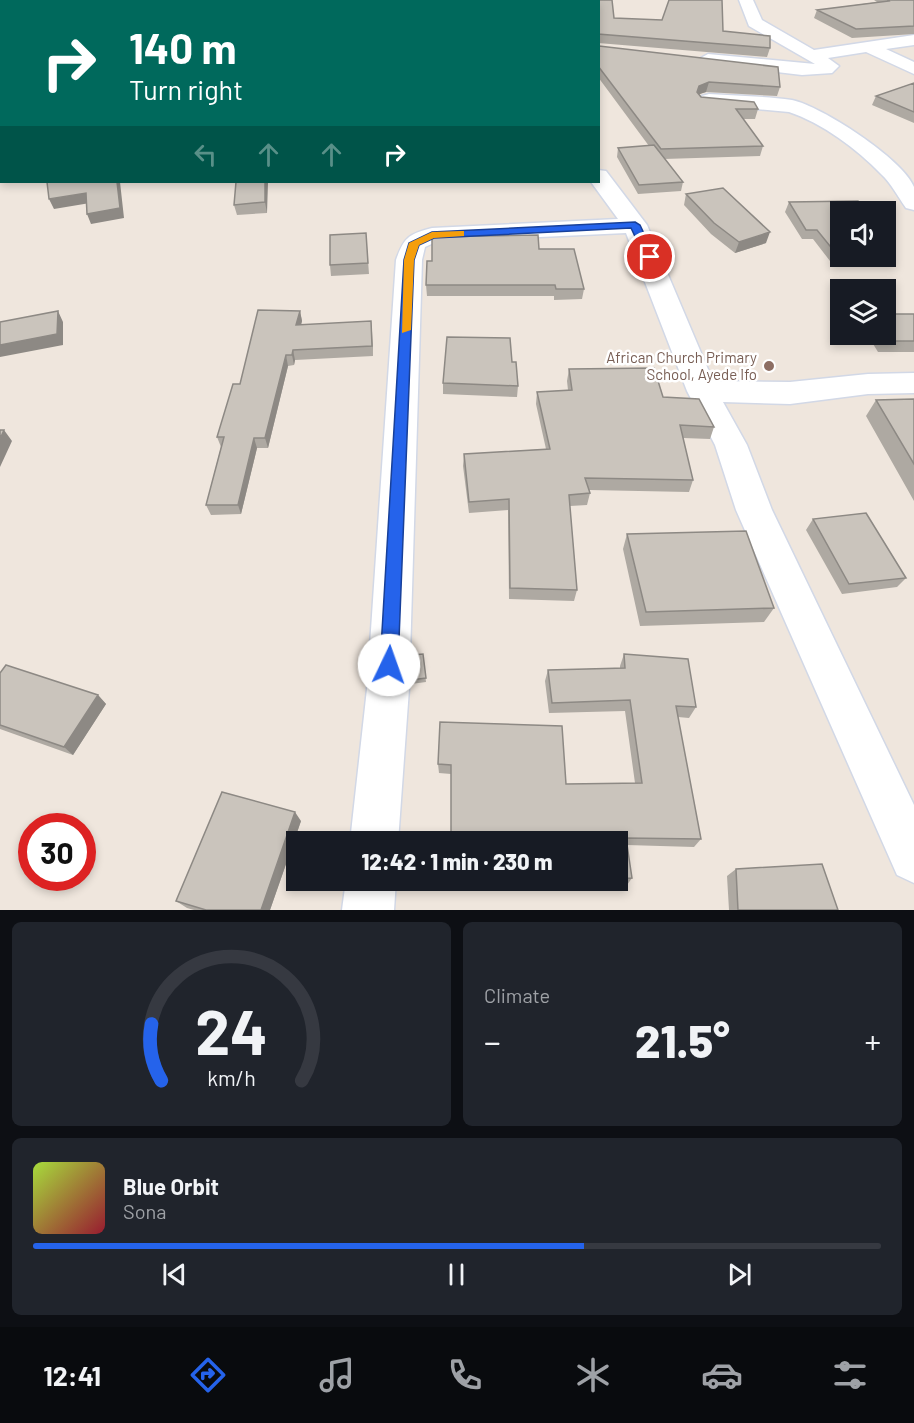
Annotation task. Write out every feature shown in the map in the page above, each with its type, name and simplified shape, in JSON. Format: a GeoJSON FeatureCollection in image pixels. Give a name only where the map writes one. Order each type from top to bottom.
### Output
{"type":"FeatureCollection","features":[{"type":"Feature","properties":{"kind":"street"},"geometry":{"type":"LineString","coordinates":[[687,57],[802,70],[826,69],[830,66],[755,23],[746,0]]}},
{"type":"Feature","properties":{"kind":"street"},"geometry":{"type":"LineString","coordinates":[[812,55],[914,40]]}},
{"type":"Feature","properties":{"kind":"street"},"geometry":{"type":"LineString","coordinates":[[869,47],[914,69]]}},
{"type":"Feature","properties":{"kind":"street"},"geometry":{"type":"LineString","coordinates":[[706,100],[791,106],[806,111],[845,134],[890,170],[914,202]]}},
{"type":"Feature","properties":{"kind":"street"},"geometry":{"type":"LineString","coordinates":[[600,179],[635,225],[702,391],[731,445],[754,510],[914,858]]}},
{"type":"Feature","properties":{"kind":"street"},"geometry":{"type":"LineString","coordinates":[[375,831],[388,689],[409,260],[414,243],[432,235],[635,225]]}},
{"type":"Feature","properties":{"kind":"street"},"geometry":{"type":"LineString","coordinates":[[702,391],[790,393],[868,384],[914,383]]}},
{"type":"Feature","properties":{"kind":"street"},"geometry":{"type":"LineString","coordinates":[[368,910],[370,891]]}},
{"type":"Feature","properties":{"kind":"building"},"geometry":{"type":"Polygon","coordinates":[[[600,0],[612,0],[614,18],[662,20],[669,0],[722,0],[723,31],[770,36],[770,48],[600,34],[600,0]]]}},
{"type":"Feature","properties":{"kind":"building"},"geometry":{"type":"Polygon","coordinates":[[[914,0],[914,26],[856,29],[817,10],[889,1],[914,0]]]}},
{"type":"Feature","properties":{"kind":"building"},"geometry":{"type":"Polygon","coordinates":[[[600,46],[778,67],[780,87],[709,82],[699,86],[697,92],[701,97],[754,102],[758,109],[736,109],[763,146],[661,149],[600,69],[600,46]]]}},
{"type":"Feature","properties":{"kind":"building"},"geometry":{"type":"Polygon","coordinates":[[[914,83],[914,112],[876,96],[914,83]]]}},
{"type":"Feature","properties":{"kind":"building"},"geometry":{"type":"Polygon","coordinates":[[[654,145],[683,182],[639,185],[618,148],[654,145]]]}},
{"type":"Feature","properties":{"kind":"building"},"geometry":{"type":"Polygon","coordinates":[[[47,183],[117,183],[120,208],[87,214],[86,193],[49,199],[47,183]]]}},
{"type":"Feature","properties":{"kind":"building"},"geometry":{"type":"Polygon","coordinates":[[[236,183],[265,183],[265,202],[234,205],[236,183]]]}},
{"type":"Feature","properties":{"kind":"building"},"geometry":{"type":"Polygon","coordinates":[[[723,188],[770,232],[739,242],[714,223],[686,194],[723,188]]]}},
{"type":"Feature","properties":{"kind":"building"},"geometry":{"type":"Polygon","coordinates":[[[830,201],[830,246],[817,230],[806,230],[789,202],[830,201]]]}},
{"type":"Feature","properties":{"kind":"building"},"geometry":{"type":"Polygon","coordinates":[[[366,233],[368,263],[330,265],[330,235],[366,233]]]}},
{"type":"Feature","properties":{"kind":"building"},"geometry":{"type":"Polygon","coordinates":[[[538,235],[539,249],[574,249],[584,289],[556,289],[555,285],[426,285],[427,261],[432,261],[432,237],[538,235]]]}},
{"type":"Feature","properties":{"kind":"building"},"geometry":{"type":"Polygon","coordinates":[[[258,310],[300,311],[296,325],[371,321],[372,346],[293,350],[292,355],[286,355],[265,438],[254,438],[238,505],[206,505],[224,437],[217,437],[233,384],[240,384],[258,310]]]}},
{"type":"Feature","properties":{"kind":"building"},"geometry":{"type":"Polygon","coordinates":[[[58,311],[57,334],[0,345],[0,322],[58,311]]]}},
{"type":"Feature","properties":{"kind":"building"},"geometry":{"type":"Polygon","coordinates":[[[896,314],[914,314],[914,341],[896,341],[896,314]]]}},
{"type":"Feature","properties":{"kind":"building"},"geometry":{"type":"Polygon","coordinates":[[[447,337],[510,338],[512,362],[516,362],[518,386],[443,383],[447,337]]]}},
{"type":"Feature","properties":{"kind":"building"},"geometry":{"type":"Polygon","coordinates":[[[654,368],[663,397],[699,399],[714,427],[680,425],[693,480],[585,478],[590,493],[569,495],[577,590],[510,588],[509,499],[469,502],[464,454],[550,449],[537,392],[572,390],[569,369],[654,368]]]}},
{"type":"Feature","properties":{"kind":"building"},"geometry":{"type":"Polygon","coordinates":[[[914,399],[914,464],[876,400],[914,399]]]}},
{"type":"Feature","properties":{"kind":"building"},"geometry":{"type":"Polygon","coordinates":[[[866,513],[906,578],[849,584],[813,519],[866,513]]]}},
{"type":"Feature","properties":{"kind":"building"},"geometry":{"type":"Polygon","coordinates":[[[746,531],[774,608],[646,612],[627,534],[746,531]]]}},
{"type":"Feature","properties":{"kind":"building"},"geometry":{"type":"Polygon","coordinates":[[[423,654],[426,678],[411,680],[412,655],[423,654]]]}},
{"type":"Feature","properties":{"kind":"building"},"geometry":{"type":"Polygon","coordinates":[[[624,654],[688,659],[696,707],[676,706],[701,839],[628,838],[628,831],[451,831],[451,765],[438,764],[440,722],[562,726],[566,784],[642,783],[630,700],[552,703],[548,670],[625,668],[624,654]]]}},
{"type":"Feature","properties":{"kind":"building"},"geometry":{"type":"Polygon","coordinates":[[[6,665],[98,695],[64,747],[0,725],[0,673],[6,665]]]}},
{"type":"Feature","properties":{"kind":"building"},"geometry":{"type":"Polygon","coordinates":[[[222,792],[295,812],[288,831],[286,831],[286,838],[261,910],[206,910],[176,901],[222,792]]]}},
{"type":"Feature","properties":{"kind":"building"},"geometry":{"type":"Polygon","coordinates":[[[628,851],[632,878],[628,878],[628,851]]]}},
{"type":"Feature","properties":{"kind":"building"},"geometry":{"type":"Polygon","coordinates":[[[822,864],[838,910],[738,910],[736,869],[822,864]]]}},
{"type":"Feature","properties":{"kind":"slow traffic"},"geometry":{"type":"LineString","coordinates":[[406,330],[409,260],[414,243],[432,235],[461,234]]}},
{"type":"Feature","properties":{"kind":"place","name":"African Church Primary School, Ayede Ifo"},"geometry":{"type":"Point","coordinates":[769,366]}},
{"type":"Feature","properties":{"kind":"route"},"geometry":{"type":"LineString","coordinates":[[389,665],[409,260],[414,243],[432,235],[635,225],[650,257]]}}]}
